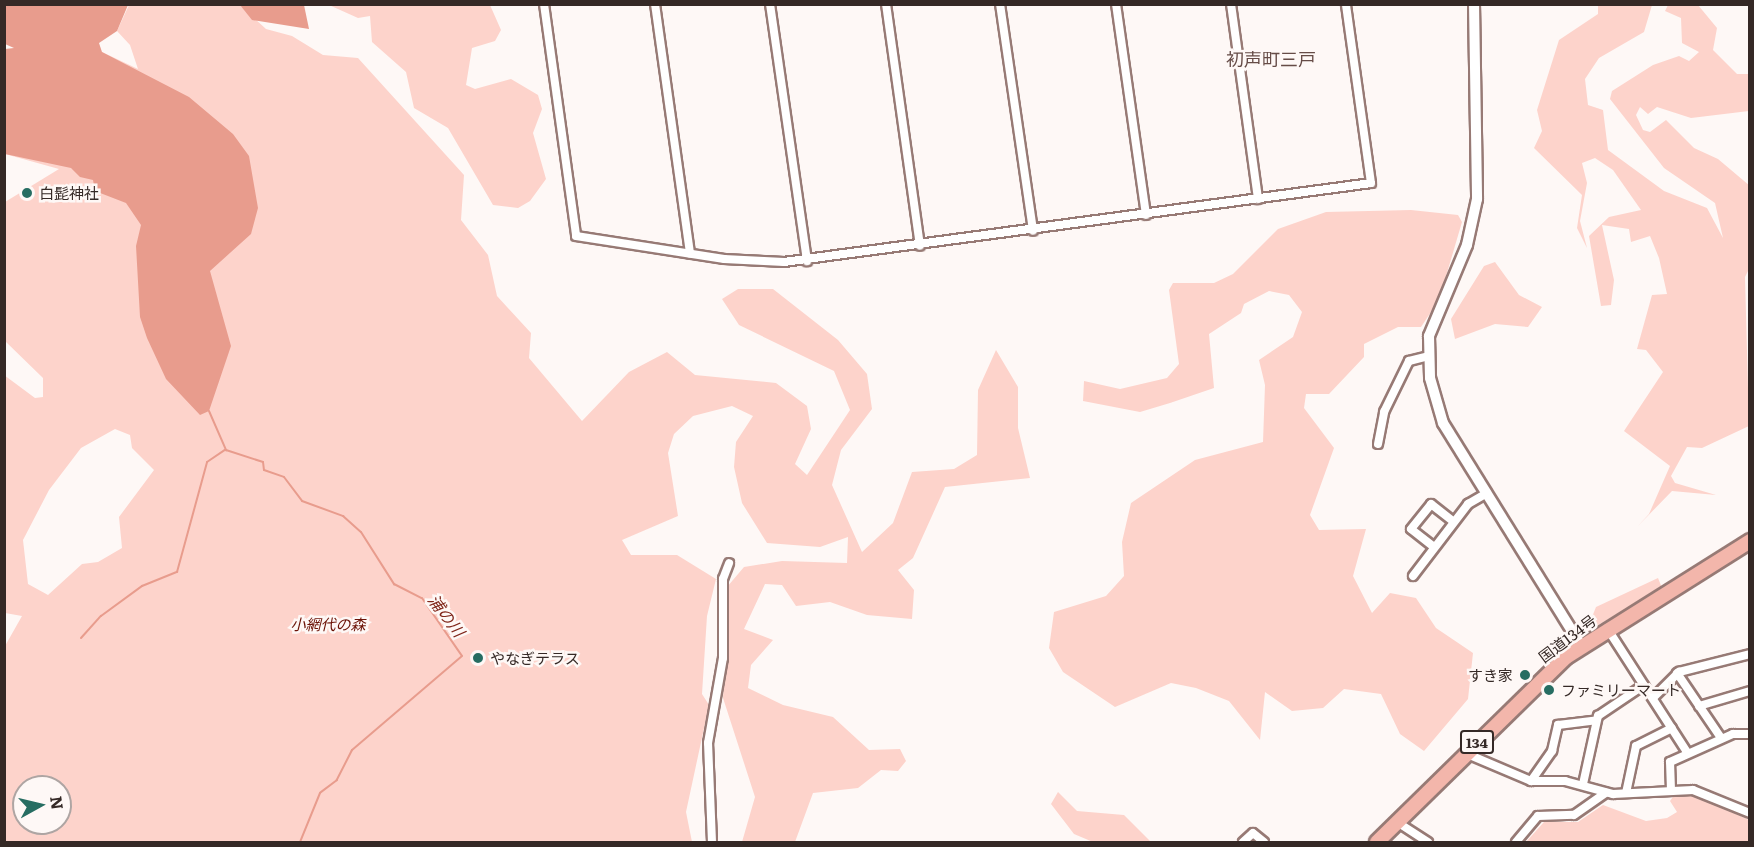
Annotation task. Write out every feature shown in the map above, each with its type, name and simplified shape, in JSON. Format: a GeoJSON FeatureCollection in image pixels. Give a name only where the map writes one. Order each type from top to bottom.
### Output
{"type":"FeatureCollection","features":[{"type":"Feature","properties":{"kind":"highway","name":"国道134号"},"geometry":{"type":"LineString","coordinates":[[1377,843],[1466,753],[1581,645],[1749,541]]}},
{"type":"Feature","properties":{"kind":"street"},"geometry":{"type":"LineString","coordinates":[[544,4],[576,236],[690,254],[807,261],[1371,183],[1346,4]]}},
{"type":"Feature","properties":{"kind":"street"},"geometry":{"type":"LineString","coordinates":[[655,4],[690,254]]}},
{"type":"Feature","properties":{"kind":"street"},"geometry":{"type":"LineString","coordinates":[[770,4],[807,261]]}},
{"type":"Feature","properties":{"kind":"street"},"geometry":{"type":"LineString","coordinates":[[886,4],[920,246]]}},
{"type":"Feature","properties":{"kind":"street"},"geometry":{"type":"LineString","coordinates":[[1000,4],[1032,231]]}},
{"type":"Feature","properties":{"kind":"street"},"geometry":{"type":"LineString","coordinates":[[1116,4],[1146,215]]}},
{"type":"Feature","properties":{"kind":"street"},"geometry":{"type":"LineString","coordinates":[[1230,4],[1258,199]]}},
{"type":"Feature","properties":{"kind":"street"},"geometry":{"type":"LineString","coordinates":[[1474,4],[1477,199],[1467,244],[1434,319],[1429,356],[1436,409],[1581,645]]}},
{"type":"Feature","properties":{"kind":"street"},"geometry":{"type":"LineString","coordinates":[[1378,444],[1384,412],[1409,361],[1429,356]]}},
{"type":"Feature","properties":{"kind":"street"},"geometry":{"type":"LineString","coordinates":[[1413,576],[1468,504],[1487,492]]}},
{"type":"Feature","properties":{"kind":"street"},"geometry":{"type":"LineString","coordinates":[[1434,547],[1411,529],[1431,504],[1454,522]]}},
{"type":"Feature","properties":{"kind":"street"},"geometry":{"type":"LineString","coordinates":[[712,843],[708,743],[723,658],[723,579],[729,563]]}},
{"type":"Feature","properties":{"kind":"street"},"geometry":{"type":"LineString","coordinates":[[1607,628],[1687,752]]}},
{"type":"Feature","properties":{"kind":"street"},"geometry":{"type":"LineString","coordinates":[[1653,698],[1677,673],[1749,654]]}},
{"type":"Feature","properties":{"kind":"street"},"geometry":{"type":"LineString","coordinates":[[1677,673],[1721,738]]}},
{"type":"Feature","properties":{"kind":"street"},"geometry":{"type":"LineString","coordinates":[[1531,781],[1552,751],[1558,724],[1596,720],[1644,685]]}},
{"type":"Feature","properties":{"kind":"street"},"geometry":{"type":"LineString","coordinates":[[1699,705],[1749,691]]}},
{"type":"Feature","properties":{"kind":"street"},"geometry":{"type":"LineString","coordinates":[[1583,784],[1596,720]]}},
{"type":"Feature","properties":{"kind":"street"},"geometry":{"type":"LineString","coordinates":[[1626,793],[1636,746],[1672,728]]}},
{"type":"Feature","properties":{"kind":"street"},"geometry":{"type":"LineString","coordinates":[[1671,790],[1668,765],[1687,752],[1721,738],[1749,734]]}},
{"type":"Feature","properties":{"kind":"street"},"geometry":{"type":"LineString","coordinates":[[1466,753],[1531,781],[1583,784],[1606,793],[1671,790],[1704,793],[1749,813]]}},
{"type":"Feature","properties":{"kind":"street"},"geometry":{"type":"LineString","coordinates":[[1516,843],[1538,816],[1574,815],[1606,793]]}},
{"type":"Feature","properties":{"kind":"street"},"geometry":{"type":"LineString","coordinates":[[1397,822],[1428,843]]}},
{"type":"Feature","properties":{"kind":"street"},"geometry":{"type":"LineString","coordinates":[[1243,843],[1253,833],[1264,843]]}},
{"type":"Feature","properties":{"kind":"green space","name":"小網代の森"},"geometry":{"type":"Polygon","coordinates":[[[129,5],[240,5],[266,29],[292,36],[323,55],[358,58],[464,175],[461,220],[488,255],[497,296],[531,333],[529,358],[582,421],[629,372],[667,352],[695,375],[776,383],[807,406],[811,429],[795,464],[807,475],[850,410],[834,371],[739,325],[722,299],[738,289],[773,289],[838,340],[867,374],[872,409],[841,450],[832,485],[862,552],[893,523],[912,472],[954,469],[977,455],[978,390],[996,350],[1018,387],[1018,428],[1030,478],[945,487],[913,558],[898,570],[914,590],[912,619],[867,615],[830,602],[796,606],[782,585],[765,584],[744,629],[773,640],[751,665],[748,688],[783,705],[833,717],[869,750],[900,749],[906,761],[898,771],[881,770],[858,788],[813,793],[795,842],[742,842],[755,797],[723,698],[727,587],[744,567],[782,561],[847,563],[848,537],[820,547],[767,543],[742,503],[734,467],[736,442],[753,416],[732,406],[693,416],[674,434],[668,453],[678,516],[622,540],[631,555],[677,555],[716,579],[707,616],[702,694],[709,705],[686,812],[692,842],[5,842],[5,646],[22,616],[5,613],[4,375],[35,398],[43,397],[43,378],[5,341],[5,202],[59,169],[5,154],[102,52],[138,69],[130,45],[117,31],[129,5]],[[115,429],[81,448],[49,490],[23,540],[28,584],[48,595],[82,564],[98,562],[122,548],[119,517],[154,470],[132,448],[130,435],[115,429]]]}},
{"type":"Feature","properties":{"kind":"green space"},"geometry":{"type":"Polygon","coordinates":[[[329,5],[490,5],[501,30],[495,41],[472,48],[466,85],[475,89],[511,79],[538,95],[542,109],[533,133],[546,179],[530,201],[518,208],[493,205],[448,128],[414,108],[406,72],[372,42],[370,16],[358,18],[329,5]]]}},
{"type":"Feature","properties":{"kind":"green space"},"geometry":{"type":"Polygon","coordinates":[[[1598,5],[1652,5],[1644,32],[1599,58],[1585,79],[1588,105],[1603,110],[1608,150],[1664,191],[1707,208],[1723,238],[1715,203],[1664,168],[1610,99],[1612,91],[1653,65],[1679,56],[1689,61],[1699,52],[1682,43],[1681,18],[1665,11],[1668,5],[1698,5],[1717,28],[1713,50],[1737,74],[1749,74],[1749,111],[1691,118],[1657,107],[1648,114],[1640,107],[1636,115],[1643,130],[1650,132],[1666,120],[1694,148],[1718,159],[1750,186],[1749,269],[1745,277],[1749,426],[1702,448],[1687,447],[1671,476],[1675,483],[1716,495],[1672,491],[1637,527],[1649,514],[1670,466],[1624,431],[1663,372],[1646,350],[1637,349],[1652,295],[1667,294],[1659,258],[1650,236],[1631,242],[1629,229],[1602,225],[1614,280],[1611,305],[1601,306],[1589,236],[1609,217],[1641,210],[1613,170],[1595,158],[1582,163],[1587,183],[1580,221],[1587,248],[1577,228],[1582,195],[1534,148],[1542,131],[1537,110],[1559,40],[1598,14],[1598,5]]]}},
{"type":"Feature","properties":{"kind":"green space"},"geometry":{"type":"Polygon","coordinates":[[[1411,210],[1458,215],[1462,222],[1439,300],[1421,327],[1398,327],[1364,344],[1364,357],[1329,394],[1306,394],[1304,408],[1334,448],[1310,515],[1319,530],[1366,529],[1353,576],[1372,613],[1390,593],[1416,598],[1436,628],[1473,653],[1468,699],[1424,751],[1400,734],[1381,694],[1344,689],[1323,708],[1292,711],[1265,692],[1260,740],[1229,701],[1196,688],[1171,683],[1115,707],[1063,672],[1049,648],[1054,612],[1106,596],[1124,576],[1122,542],[1131,503],[1195,460],[1263,442],[1265,385],[1259,360],[1293,337],[1302,312],[1289,295],[1269,291],[1244,304],[1241,313],[1209,334],[1214,388],[1170,403],[1140,412],[1083,401],[1084,381],[1120,389],[1167,378],[1179,364],[1169,290],[1173,283],[1214,283],[1233,274],[1278,229],[1326,212],[1411,210]]]}},
{"type":"Feature","properties":{"kind":"green space"},"geometry":{"type":"Polygon","coordinates":[[[1495,262],[1519,295],[1542,307],[1528,327],[1495,324],[1455,339],[1451,319],[1484,266],[1495,262]]]}},
{"type":"Feature","properties":{"kind":"green space"},"geometry":{"type":"Polygon","coordinates":[[[1658,578],[1662,588],[1586,632],[1596,607],[1658,578]]]}},
{"type":"Feature","properties":{"kind":"green space"},"geometry":{"type":"Polygon","coordinates":[[[1058,792],[1077,811],[1124,815],[1151,842],[1093,842],[1074,834],[1051,804],[1058,792]]]}},
{"type":"Feature","properties":{"kind":"green space"},"geometry":{"type":"Polygon","coordinates":[[[1675,794],[1692,794],[1749,820],[1749,842],[1526,842],[1544,822],[1578,822],[1603,805],[1646,821],[1667,818],[1677,812],[1670,801],[1675,794]]]}},
{"type":"Feature","properties":{"kind":"shaded area"},"geometry":{"type":"Polygon","coordinates":[[[5,4],[128,5],[117,31],[99,43],[102,52],[189,97],[233,134],[249,156],[258,208],[251,234],[210,271],[231,346],[209,411],[200,415],[166,379],[147,338],[140,317],[136,246],[141,225],[126,203],[95,191],[93,180],[80,177],[71,168],[5,154],[5,49],[14,48],[5,44],[5,4]]]}},
{"type":"Feature","properties":{"kind":"shaded area"},"geometry":{"type":"Polygon","coordinates":[[[240,5],[304,5],[309,29],[252,20],[240,5]]]}},
{"type":"Feature","properties":{"kind":"waterway","name":"浦の川"},"geometry":{"type":"LineString","coordinates":[[209,411],[226,450],[263,462],[264,470],[284,477],[302,501],[343,516],[361,532],[394,584],[422,598],[462,656],[352,750],[337,780],[320,793],[300,842]]}},
{"type":"Feature","properties":{"kind":"waterway"},"geometry":{"type":"LineString","coordinates":[[81,638],[101,616],[142,586],[177,572],[207,462],[225,450]]}},
{"type":"Feature","properties":{"kind":"place","name":"白髭神社"},"geometry":{"type":"Point","coordinates":[27,193]}},
{"type":"Feature","properties":{"kind":"place","name":"やなぎテラス"},"geometry":{"type":"Point","coordinates":[478,658]}},
{"type":"Feature","properties":{"kind":"place","name":"すき家"},"geometry":{"type":"Point","coordinates":[1525,675]}},
{"type":"Feature","properties":{"kind":"place","name":"ファミリーマート"},"geometry":{"type":"Point","coordinates":[1549,690]}},
{"type":"Feature","properties":{"kind":"district","name":"初声町三戸"},"geometry":{"type":"Point","coordinates":[1271,59]}}]}
